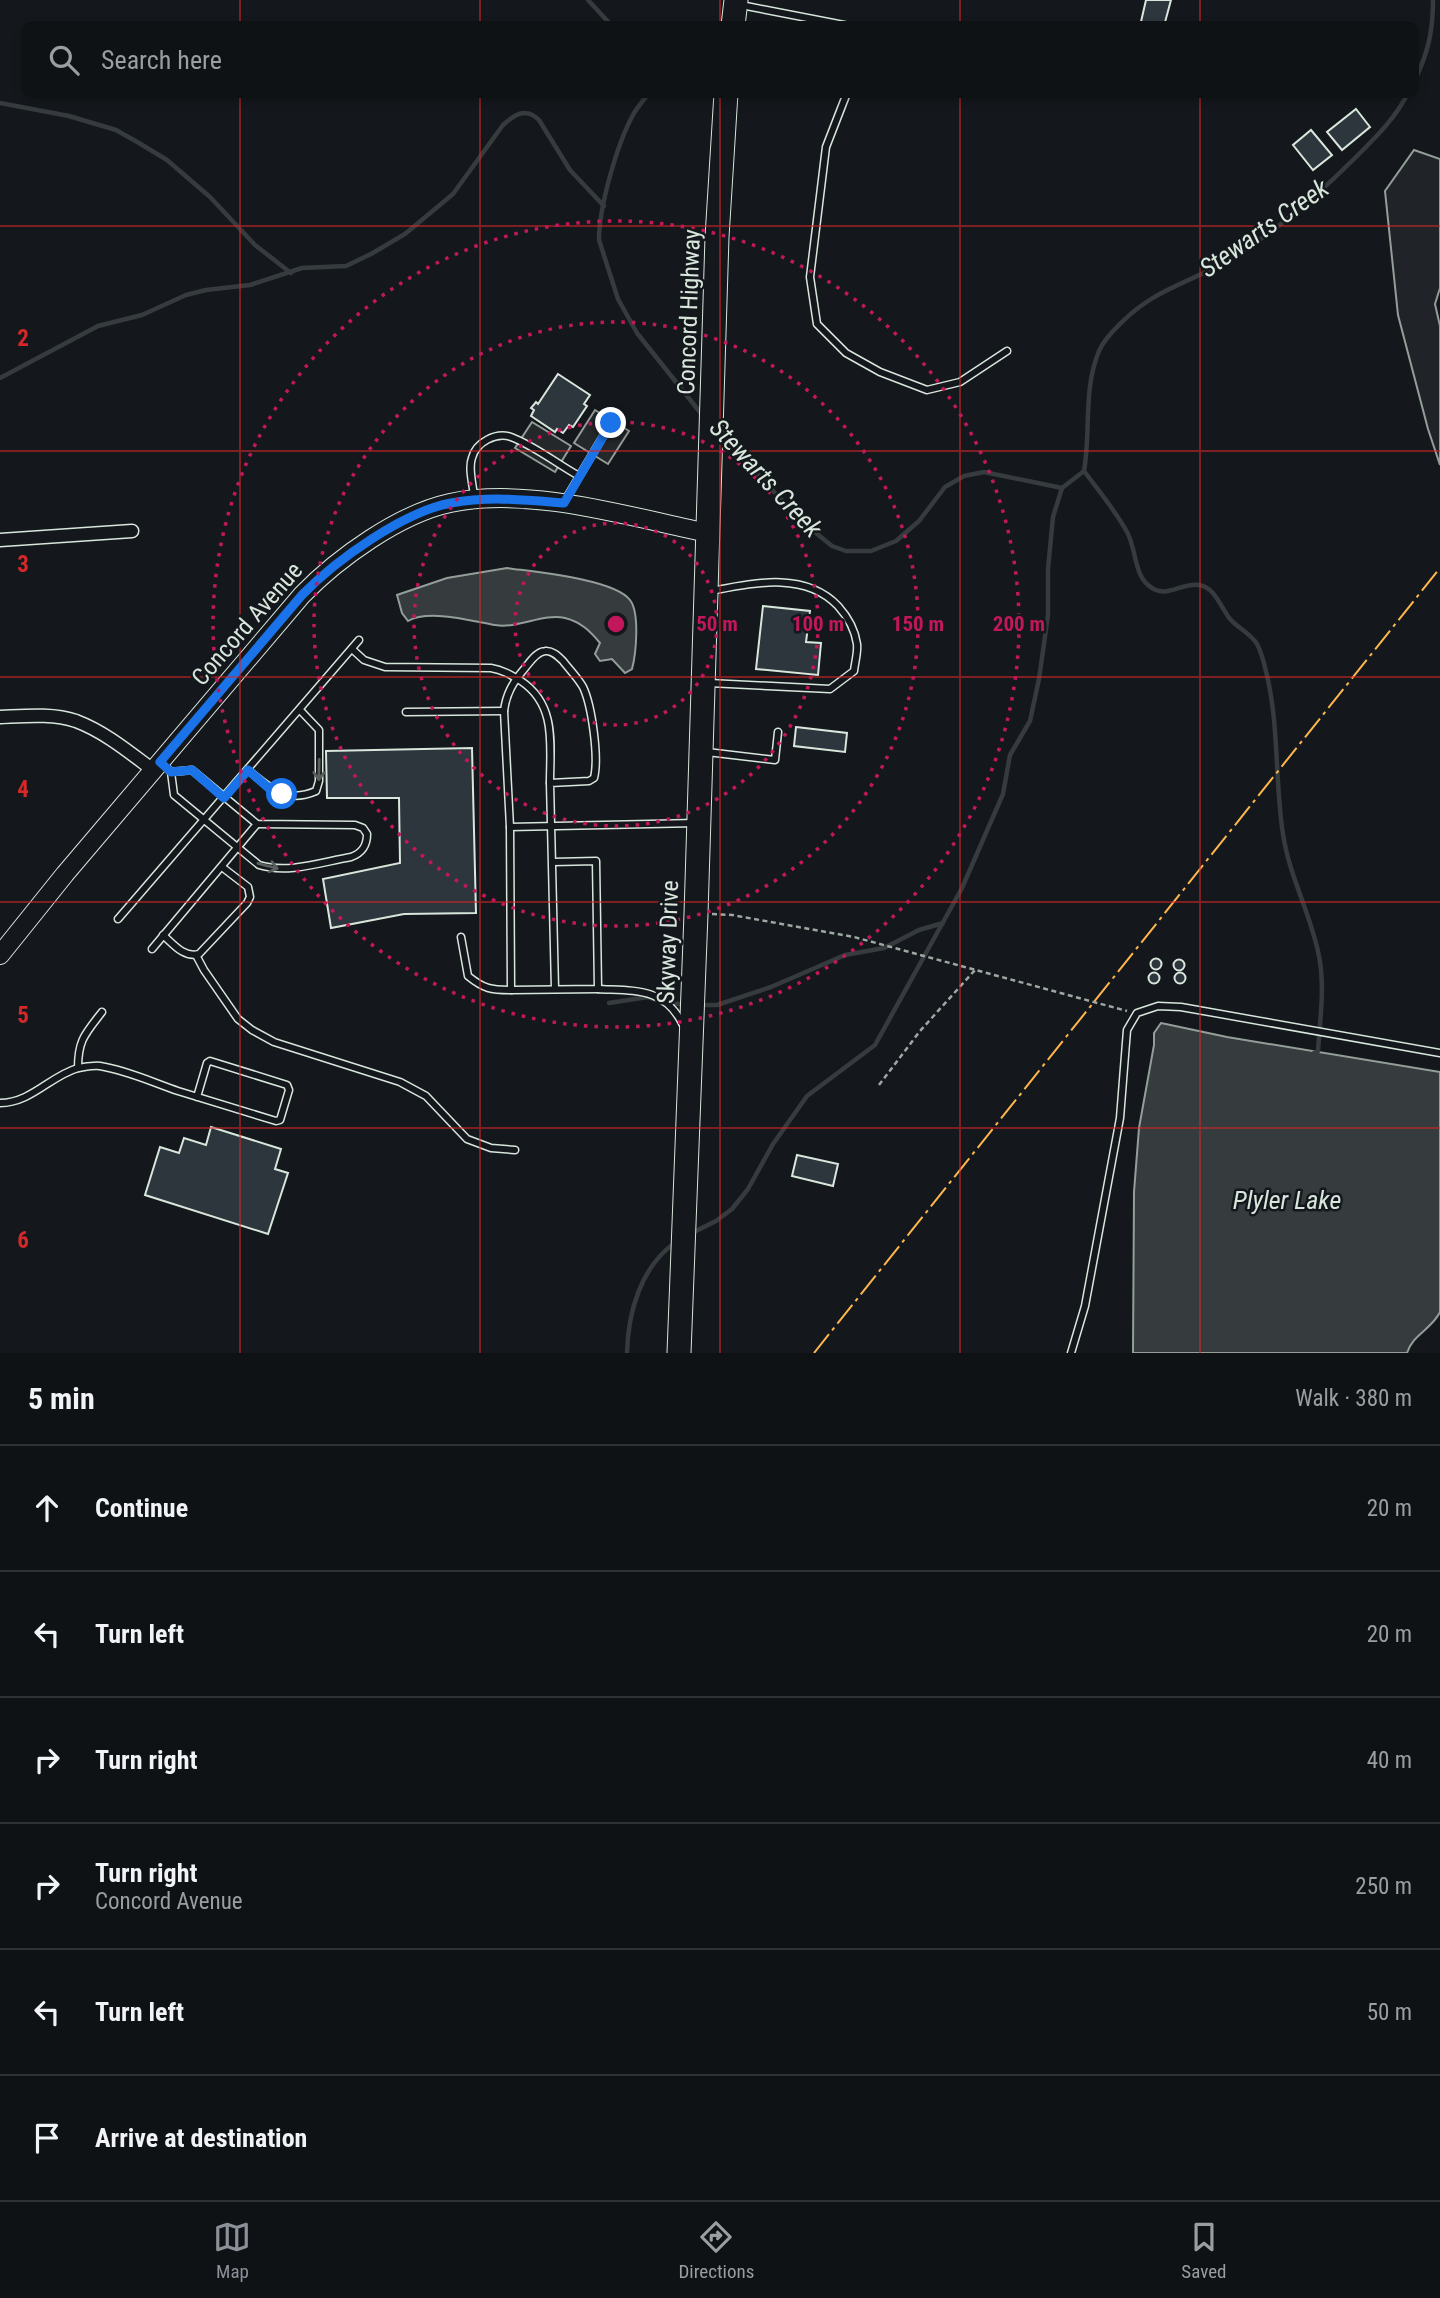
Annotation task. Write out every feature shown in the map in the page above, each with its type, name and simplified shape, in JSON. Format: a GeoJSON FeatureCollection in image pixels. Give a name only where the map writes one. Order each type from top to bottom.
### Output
{"type":"FeatureCollection","features":[{"type":"Feature","properties":{"kind":"highway","name":"Concord Highway"},"geometry":{"type":"LineString","coordinates":[[708,533],[717,237],[726,98]]}},
{"type":"Feature","properties":{"kind":"highway","name":"Skyway Drive"},"geometry":{"type":"LineString","coordinates":[[679,1353],[708,533]]}},
{"type":"Feature","properties":{"kind":"street","name":"Concord Avenue"},"geometry":{"type":"LineString","coordinates":[[0,955],[162,768],[302,595],[324,572],[345,556],[409,518],[449,503],[495,498],[564,503],[708,533]]}},
{"type":"Feature","properties":{"kind":"street"},"geometry":{"type":"LineString","coordinates":[[0,540],[132,531]]}},
{"type":"Feature","properties":{"kind":"street"},"geometry":{"type":"LineString","coordinates":[[0,717],[44,717],[74,721],[111,738],[162,768]]}},
{"type":"Feature","properties":{"kind":"lane"},"geometry":{"type":"LineString","coordinates":[[735,10],[813,21]]}},
{"type":"Feature","properties":{"kind":"lane"},"geometry":{"type":"LineString","coordinates":[[845,98],[826,147],[824,160],[810,277],[817,324],[846,353],[880,372],[927,390],[960,382],[1007,351]]}},
{"type":"Feature","properties":{"kind":"lane"},"geometry":{"type":"LineString","coordinates":[[564,503],[611,423]]}},
{"type":"Feature","properties":{"kind":"lane"},"geometry":{"type":"LineString","coordinates":[[474,500],[471,460],[476,448],[484,441],[496,437],[509,436],[579,476]]}},
{"type":"Feature","properties":{"kind":"lane"},"geometry":{"type":"LineString","coordinates":[[704,683],[830,690],[854,671],[857,644],[848,617],[827,595],[798,583],[762,582],[706,593]]}},
{"type":"Feature","properties":{"kind":"lane"},"geometry":{"type":"LineString","coordinates":[[118,919],[359,640]]}},
{"type":"Feature","properties":{"kind":"lane"},"geometry":{"type":"LineString","coordinates":[[352,649],[364,660],[385,667],[503,670],[531,687],[547,712],[551,726],[555,989]]}},
{"type":"Feature","properties":{"kind":"lane"},"geometry":{"type":"LineString","coordinates":[[511,990],[510,827],[504,711],[506,697],[516,678],[540,652],[548,650],[557,655],[583,687],[594,734],[594,778],[589,781],[550,783]]}},
{"type":"Feature","properties":{"kind":"lane"},"geometry":{"type":"LineString","coordinates":[[248,770],[271,790],[282,794],[297,796],[316,792],[319,780],[318,730],[300,710]]}},
{"type":"Feature","properties":{"kind":"lane"},"geometry":{"type":"LineString","coordinates":[[406,712],[504,711]]}},
{"type":"Feature","properties":{"kind":"lane"},"geometry":{"type":"LineString","coordinates":[[702,751],[775,760],[778,732]]}},
{"type":"Feature","properties":{"kind":"lane"},"geometry":{"type":"LineString","coordinates":[[162,768],[192,770],[224,798],[257,824],[355,825],[363,828],[367,840],[360,854],[351,857],[283,869],[259,865],[174,795],[162,768]]}},
{"type":"Feature","properties":{"kind":"lane"},"geometry":{"type":"LineString","coordinates":[[510,827],[698,823]]}},
{"type":"Feature","properties":{"kind":"lane"},"geometry":{"type":"LineString","coordinates":[[152,948],[257,824]]}},
{"type":"Feature","properties":{"kind":"lane"},"geometry":{"type":"LineString","coordinates":[[553,862],[596,861],[598,989]]}},
{"type":"Feature","properties":{"kind":"lane"},"geometry":{"type":"LineString","coordinates":[[163,935],[186,954],[196,955],[206,949],[247,903],[250,897],[248,887],[222,867]]}},
{"type":"Feature","properties":{"kind":"lane"},"geometry":{"type":"LineString","coordinates":[[461,937],[468,976],[481,986],[494,990],[598,989],[642,992],[663,999],[679,1017],[690,1039]]}},
{"type":"Feature","properties":{"kind":"lane"},"geometry":{"type":"LineString","coordinates":[[196,955],[232,1011],[252,1030],[274,1042],[400,1082],[426,1096],[467,1139],[491,1148],[515,1150]]}},
{"type":"Feature","properties":{"kind":"lane"},"geometry":{"type":"LineString","coordinates":[[1071,1353],[1085,1306],[1120,1118],[1127,1030],[1138,1013],[1158,1006],[1181,1007],[1440,1053]]}},
{"type":"Feature","properties":{"kind":"lane"},"geometry":{"type":"LineString","coordinates":[[78,1068],[78,1048],[82,1038],[102,1012]]}},
{"type":"Feature","properties":{"kind":"lane"},"geometry":{"type":"LineString","coordinates":[[0,1103],[30,1096],[78,1068],[97,1066],[197,1097],[276,1121],[280,1120],[289,1090],[287,1085],[210,1061],[207,1063],[197,1097]]}},
{"type":"Feature","properties":{"kind":"path"},"geometry":{"type":"LineString","coordinates":[[696,914],[732,915],[854,937],[1138,1013]]}},
{"type":"Feature","properties":{"kind":"path"},"geometry":{"type":"LineString","coordinates":[[878,1085],[920,1031],[975,970]]}},
{"type":"Feature","properties":{"kind":"shaded area"},"geometry":{"type":"Polygon","coordinates":[[[1414,150],[1440,159],[1440,288],[1435,304],[1440,326],[1440,465],[1398,315],[1385,191],[1414,150]]]}},
{"type":"Feature","properties":{"kind":"shaded area"},"geometry":{"type":"Polygon","coordinates":[[[595,410],[629,431],[608,464],[574,443],[595,410]]]}},
{"type":"Feature","properties":{"kind":"shaded area"},"geometry":{"type":"Polygon","coordinates":[[[532,422],[571,446],[555,472],[515,448],[532,422]]]}},
{"type":"Feature","properties":{"kind":"water"},"geometry":{"type":"Polygon","coordinates":[[[507,568],[591,582],[621,593],[630,600],[636,624],[632,669],[625,673],[612,659],[600,661],[595,654],[600,643],[585,628],[565,618],[548,618],[504,626],[439,616],[408,621],[402,613],[397,595],[447,578],[507,568]]]}},
{"type":"Feature","properties":{"kind":"water","name":"Plyler Lake"},"geometry":{"type":"Polygon","coordinates":[[[1161,1023],[1227,1037],[1440,1072],[1440,1312],[1407,1353],[1133,1353],[1134,1192],[1139,1128],[1154,1033],[1161,1023]]]}},
{"type":"Feature","properties":{"kind":"building"},"geometry":{"type":"Polygon","coordinates":[[[1146,0],[1171,0],[1165,21],[1141,21],[1146,0]]]}},
{"type":"Feature","properties":{"kind":"building"},"geometry":{"type":"Polygon","coordinates":[[[1356,109],[1370,127],[1342,150],[1327,132],[1356,109]]]}},
{"type":"Feature","properties":{"kind":"building"},"geometry":{"type":"Polygon","coordinates":[[[1311,130],[1332,155],[1313,170],[1293,145],[1311,130]]]}},
{"type":"Feature","properties":{"kind":"building"},"geometry":{"type":"Polygon","coordinates":[[[558,374],[590,395],[584,404],[587,406],[573,427],[569,425],[563,433],[557,429],[555,432],[531,416],[534,410],[531,408],[536,402],[538,404],[558,374]]]}},
{"type":"Feature","properties":{"kind":"building"},"geometry":{"type":"Polygon","coordinates":[[[763,606],[810,611],[806,642],[821,643],[818,675],[756,669],[763,606]]]}},
{"type":"Feature","properties":{"kind":"building"},"geometry":{"type":"Polygon","coordinates":[[[796,727],[847,733],[845,752],[794,746],[796,727]]]}},
{"type":"Feature","properties":{"kind":"building"},"geometry":{"type":"Polygon","coordinates":[[[472,748],[476,913],[404,914],[331,928],[323,879],[400,863],[399,798],[327,798],[326,751],[472,748]]]}},
{"type":"Feature","properties":{"kind":"building"},"geometry":{"type":"Polygon","coordinates":[[[1156,958],[1162,964],[1156,970],[1150,964],[1156,958]]]}},
{"type":"Feature","properties":{"kind":"building"},"geometry":{"type":"Polygon","coordinates":[[[1179,959],[1185,965],[1179,971],[1173,965],[1179,959]]]}},
{"type":"Feature","properties":{"kind":"building"},"geometry":{"type":"Polygon","coordinates":[[[1154,972],[1160,978],[1154,984],[1148,978],[1154,972]]]}},
{"type":"Feature","properties":{"kind":"building"},"geometry":{"type":"Polygon","coordinates":[[[1180,972],[1186,978],[1180,984],[1174,978],[1180,972]]]}},
{"type":"Feature","properties":{"kind":"building"},"geometry":{"type":"Polygon","coordinates":[[[211,1127],[281,1149],[275,1169],[288,1173],[268,1234],[145,1195],[160,1147],[179,1153],[184,1138],[206,1145],[211,1127]]]}},
{"type":"Feature","properties":{"kind":"building"},"geometry":{"type":"Polygon","coordinates":[[[797,1155],[838,1164],[833,1186],[792,1176],[797,1155]]]}},
{"type":"Feature","properties":{"kind":"waterway","name":"Stewarts Creek"},"geometry":{"type":"LineString","coordinates":[[588,0],[607,21]]}},
{"type":"Feature","properties":{"kind":"waterway","name":"Stewarts Creek"},"geometry":{"type":"LineString","coordinates":[[1419,70],[1429,42],[1433,0]]}},
{"type":"Feature","properties":{"kind":"waterway","name":"Stewarts Creek"},"geometry":{"type":"LineString","coordinates":[[645,98],[627,127],[615,159],[602,211],[599,240],[618,299],[637,333],[703,416]]}},
{"type":"Feature","properties":{"kind":"waterway","name":"Stewarts Creek"},"geometry":{"type":"LineString","coordinates":[[719,432],[800,520],[832,546],[846,551],[871,551],[896,541],[919,521],[945,487],[964,476],[984,472],[1062,488],[1084,471],[1091,380],[1099,351],[1109,335],[1147,302],[1227,261],[1294,214],[1377,136],[1405,98]]}},
{"type":"Feature","properties":{"kind":"waterway"},"geometry":{"type":"LineString","coordinates":[[0,103],[69,116],[116,130],[139,143],[167,160],[210,197],[255,245],[291,273]]}},
{"type":"Feature","properties":{"kind":"waterway"},"geometry":{"type":"LineString","coordinates":[[0,378],[98,326],[142,315],[186,295],[250,285],[302,268],[346,266],[371,254],[405,234],[453,194],[503,125],[521,114],[530,114],[539,120],[570,170],[604,206]]}},
{"type":"Feature","properties":{"kind":"waterway"},"geometry":{"type":"LineString","coordinates":[[1084,471],[1127,532],[1143,580],[1161,591],[1192,585],[1205,587],[1230,619],[1254,640],[1261,653],[1271,699],[1286,850],[1311,925],[1321,967],[1322,1003],[1318,1051],[1314,1053]]}},
{"type":"Feature","properties":{"kind":"waterway"},"geometry":{"type":"LineString","coordinates":[[690,1234],[716,1221],[732,1209],[748,1189],[773,1144],[807,1096],[875,1045],[962,888],[1003,794],[1010,755],[1030,721],[1048,615],[1048,569],[1053,517],[1062,488]]}},
{"type":"Feature","properties":{"kind":"waterway"},"geometry":{"type":"LineString","coordinates":[[701,1005],[717,1005],[771,987],[845,955],[884,948],[919,930],[943,923]]}},
{"type":"Feature","properties":{"kind":"waterway"},"geometry":{"type":"LineString","coordinates":[[609,1003],[648,997],[654,999]]}},
{"type":"Feature","properties":{"kind":"waterway"},"geometry":{"type":"LineString","coordinates":[[666,1002],[685,1005]]}},
{"type":"Feature","properties":{"kind":"waterway"},"geometry":{"type":"LineString","coordinates":[[627,1353],[630,1322],[645,1277],[664,1252],[676,1242]]}},
{"type":"Feature","properties":{"kind":"power"},"geometry":{"type":"LineString","coordinates":[[814,1353],[1440,568]]}},
{"type":"Feature","properties":{"kind":"route"},"geometry":{"type":"LineString","coordinates":[[282,794],[271,790],[248,770],[224,798],[192,770],[171,772],[160,762],[302,595],[324,572],[345,556],[409,518],[449,503],[495,498],[564,503],[611,423]]}}]}
